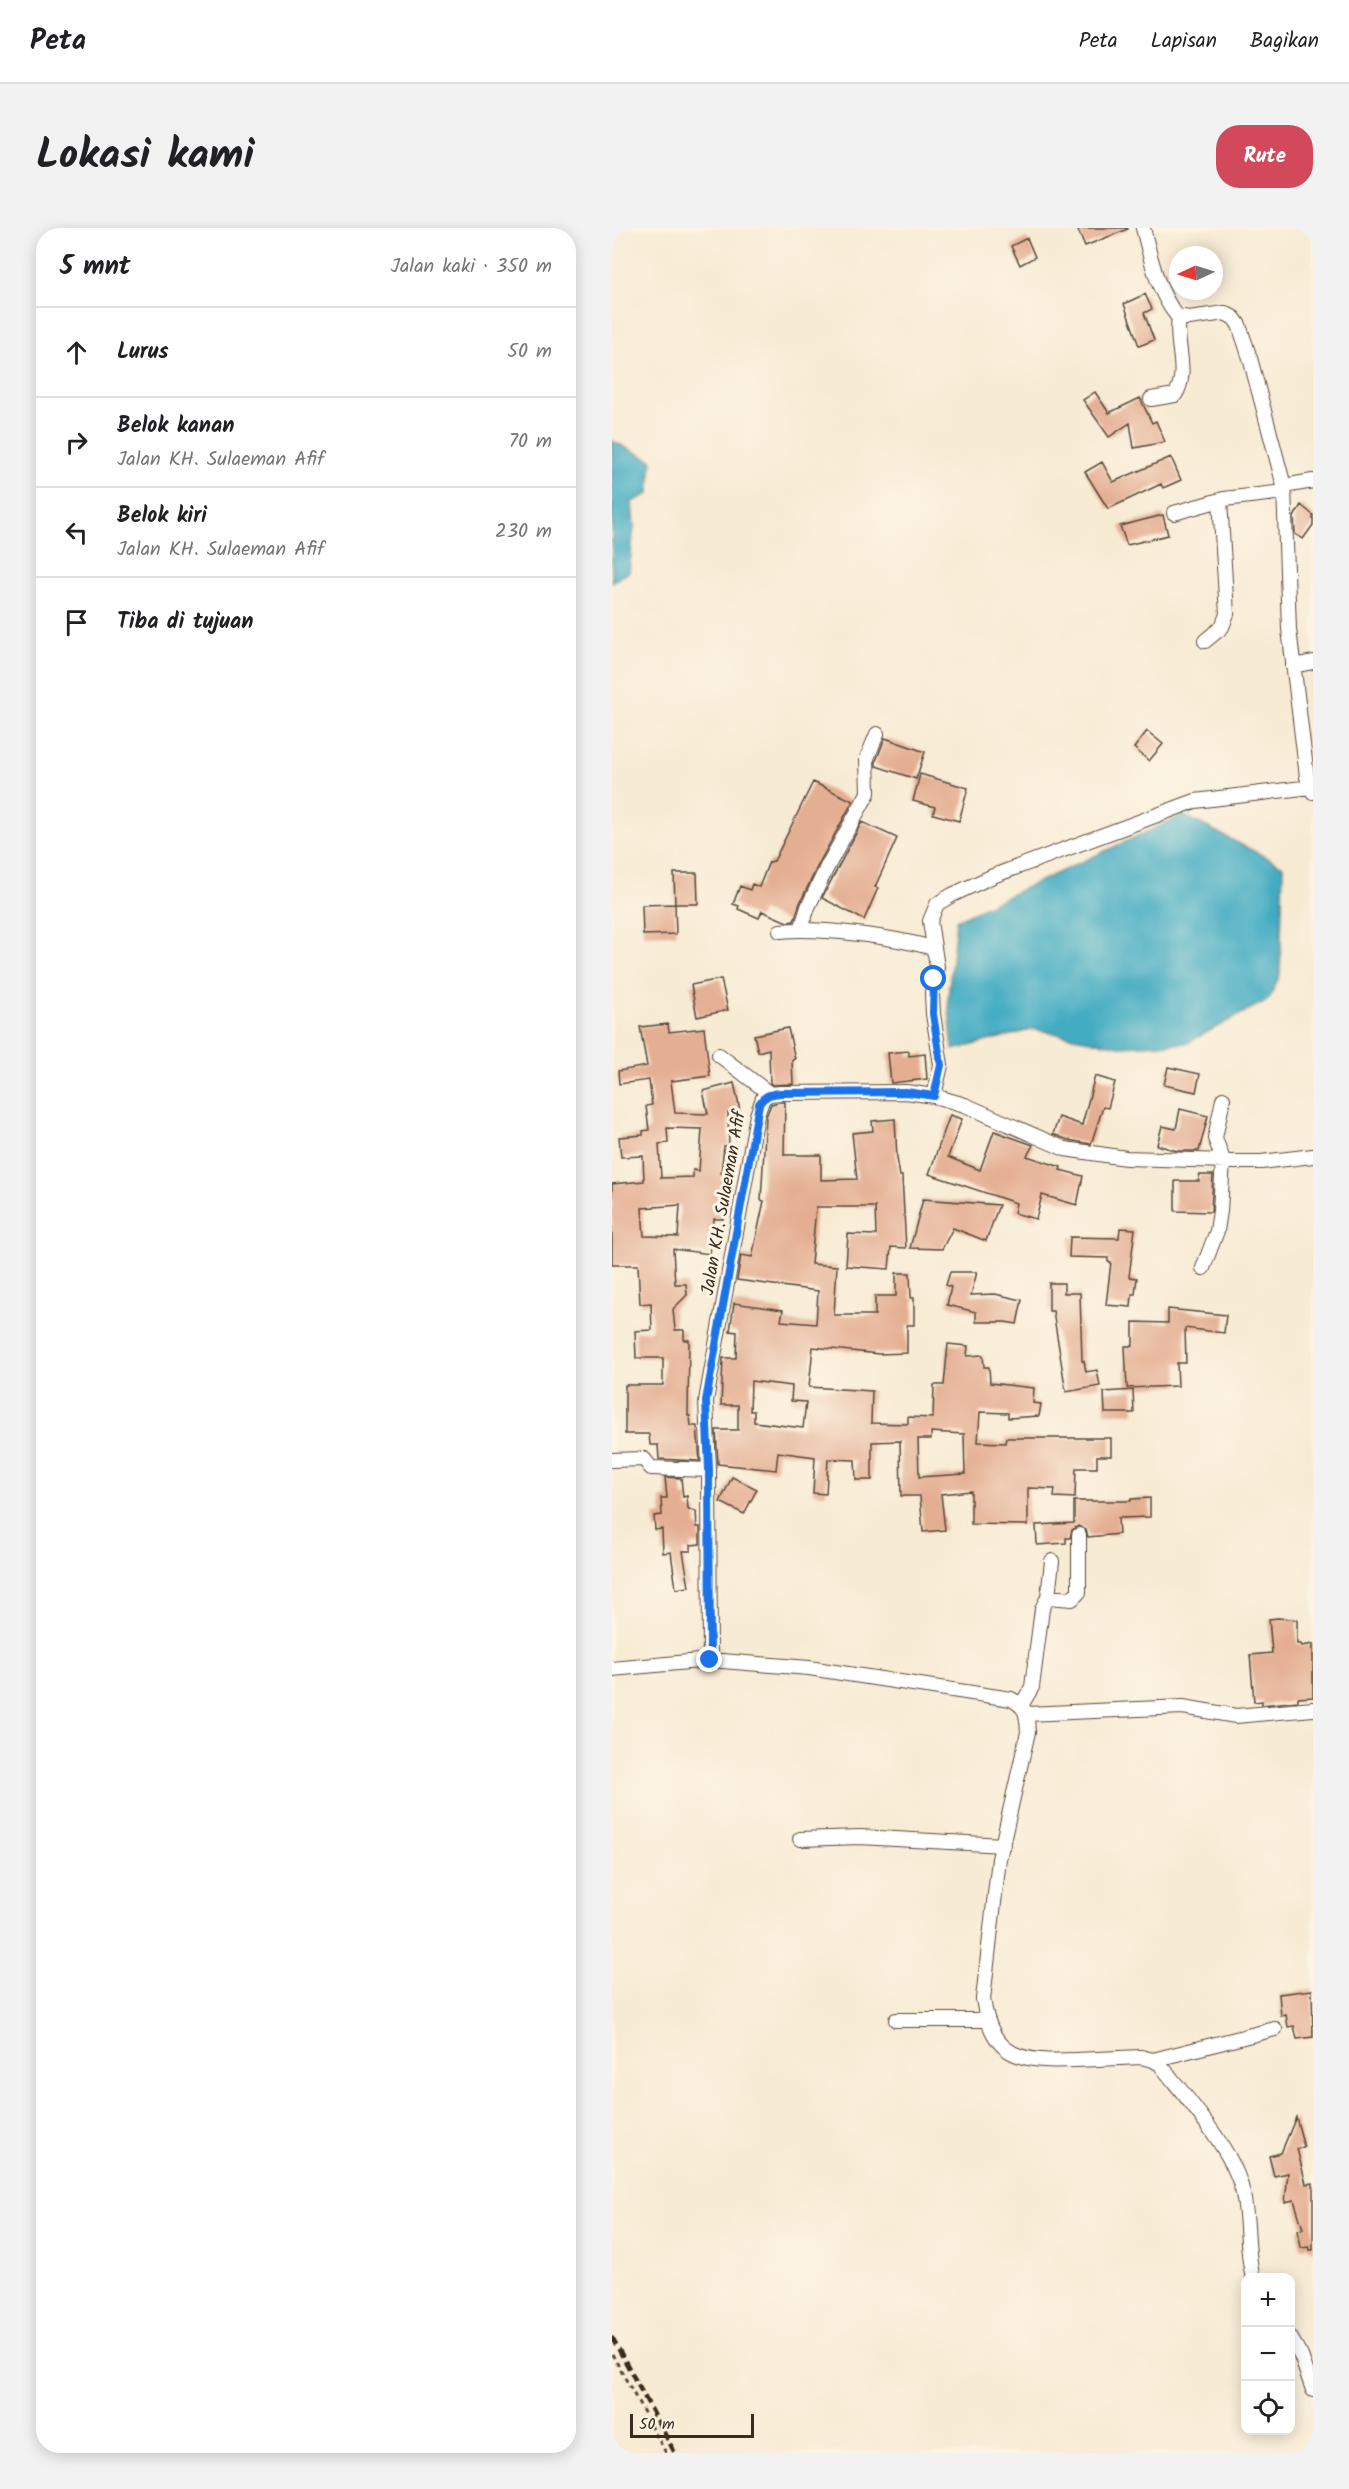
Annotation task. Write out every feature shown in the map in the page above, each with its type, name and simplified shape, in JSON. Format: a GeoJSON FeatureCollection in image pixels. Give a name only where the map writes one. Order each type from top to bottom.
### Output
{"type":"FeatureCollection","features":[{"type":"Feature","properties":{"kind":"street"},"geometry":{"type":"LineString","coordinates":[[1143,228],[1156,276],[1168,304],[1179,318],[1182,371],[1175,395],[1151,399]]}},
{"type":"Feature","properties":{"kind":"street"},"geometry":{"type":"LineString","coordinates":[[934,1096],[941,1065],[933,1014],[932,993],[937,967],[930,921],[937,904],[993,876],[1195,801],[1312,789],[1307,777],[1289,628],[1284,489],[1250,358],[1239,325],[1234,318],[1225,314],[1179,318]]}},
{"type":"Feature","properties":{"kind":"street"},"geometry":{"type":"LineString","coordinates":[[1174,513],[1220,500],[1284,489],[1313,481]]}},
{"type":"Feature","properties":{"kind":"street"},"geometry":{"type":"LineString","coordinates":[[1204,641],[1222,627],[1227,614],[1220,500]]}},
{"type":"Feature","properties":{"kind":"street"},"geometry":{"type":"LineString","coordinates":[[1293,666],[1313,663]]}},
{"type":"Feature","properties":{"kind":"street"},"geometry":{"type":"LineString","coordinates":[[801,929],[808,907],[827,867],[868,793],[867,758],[877,734]]}},
{"type":"Feature","properties":{"kind":"street"},"geometry":{"type":"LineString","coordinates":[[780,931],[801,929],[933,948]]}},
{"type":"Feature","properties":{"kind":"street"},"geometry":{"type":"LineString","coordinates":[[719,1055],[770,1094],[906,1092],[934,1096],[965,1105],[1065,1149],[1126,1158],[1261,1162],[1313,1156]]}},
{"type":"Feature","properties":{"kind":"street","name":"Jalan KH. Sulaeman Afif"},"geometry":{"type":"LineString","coordinates":[[710,1660],[709,1470],[706,1401],[759,1104],[770,1094]]}},
{"type":"Feature","properties":{"kind":"street"},"geometry":{"type":"LineString","coordinates":[[1203,1268],[1219,1221],[1223,1160],[1215,1138],[1222,1099]]}},
{"type":"Feature","properties":{"kind":"street"},"geometry":{"type":"LineString","coordinates":[[612,1460],[644,1459],[651,1468],[709,1470]]}},
{"type":"Feature","properties":{"kind":"street"},"geometry":{"type":"LineString","coordinates":[[1048,1597],[1071,1599],[1079,1592],[1079,1535]]}},
{"type":"Feature","properties":{"kind":"street"},"geometry":{"type":"LineString","coordinates":[[1052,1561],[1048,1597],[1042,1609],[1032,1687],[1025,1709],[1028,1732],[1003,1845],[992,1915],[983,1999],[986,2020],[995,2036],[1012,2053],[1027,2060],[1141,2057],[1160,2064],[1207,2126],[1235,2169],[1245,2204],[1253,2273]]}},
{"type":"Feature","properties":{"kind":"street"},"geometry":{"type":"LineString","coordinates":[[612,1669],[710,1660],[809,1668],[1011,1699],[1025,1709],[1183,1707],[1236,1716],[1313,1709]]}},
{"type":"Feature","properties":{"kind":"street"},"geometry":{"type":"LineString","coordinates":[[800,1839],[860,1837],[1003,1845]]}},
{"type":"Feature","properties":{"kind":"street"},"geometry":{"type":"LineString","coordinates":[[896,2020],[986,2020]]}},
{"type":"Feature","properties":{"kind":"street"},"geometry":{"type":"LineString","coordinates":[[1153,2060],[1275,2029]]}},
{"type":"Feature","properties":{"kind":"street"},"geometry":{"type":"LineString","coordinates":[[1295,2346],[1313,2390]]}},
{"type":"Feature","properties":{"kind":"path"},"geometry":{"type":"LineString","coordinates":[[612,2354],[666,2453]]}},
{"type":"Feature","properties":{"kind":"water"},"geometry":{"type":"Polygon","coordinates":[[[612,441],[652,460],[649,494],[632,502],[634,527],[629,572],[612,582],[612,441]]]}},
{"type":"Feature","properties":{"kind":"water"},"geometry":{"type":"Polygon","coordinates":[[[1183,815],[1283,866],[1280,975],[1269,999],[1187,1043],[1119,1046],[1034,1029],[953,1050],[948,999],[956,920],[1183,815]]]}},
{"type":"Feature","properties":{"kind":"building"},"geometry":{"type":"Polygon","coordinates":[[[1077,228],[1127,228],[1128,229],[1085,246],[1077,228]]]}},
{"type":"Feature","properties":{"kind":"building"},"geometry":{"type":"Polygon","coordinates":[[[1027,238],[1035,257],[1020,265],[1011,246],[1027,238]]]}},
{"type":"Feature","properties":{"kind":"building"},"geometry":{"type":"Polygon","coordinates":[[[1145,294],[1152,309],[1144,313],[1154,340],[1139,346],[1124,304],[1145,294]]]}},
{"type":"Feature","properties":{"kind":"building"},"geometry":{"type":"Polygon","coordinates":[[[1095,392],[1109,413],[1140,398],[1152,423],[1156,421],[1165,442],[1134,448],[1130,423],[1109,437],[1083,400],[1095,392]]]}},
{"type":"Feature","properties":{"kind":"building"},"geometry":{"type":"Polygon","coordinates":[[[1171,457],[1181,480],[1163,488],[1161,484],[1108,509],[1085,472],[1102,462],[1113,482],[1171,457]]]}},
{"type":"Feature","properties":{"kind":"building"},"geometry":{"type":"Polygon","coordinates":[[[1301,505],[1313,515],[1313,525],[1303,539],[1295,534],[1294,517],[1301,505]]]}},
{"type":"Feature","properties":{"kind":"building"},"geometry":{"type":"Polygon","coordinates":[[[1163,515],[1168,535],[1127,545],[1120,526],[1163,515]]]}},
{"type":"Feature","properties":{"kind":"building"},"geometry":{"type":"Polygon","coordinates":[[[1147,731],[1163,744],[1149,761],[1134,748],[1147,731]]]}},
{"type":"Feature","properties":{"kind":"building"},"geometry":{"type":"Polygon","coordinates":[[[885,738],[925,752],[916,779],[876,766],[885,738]]]}},
{"type":"Feature","properties":{"kind":"building"},"geometry":{"type":"Polygon","coordinates":[[[920,774],[968,788],[959,821],[933,814],[935,807],[913,801],[920,774]]]}},
{"type":"Feature","properties":{"kind":"building"},"geometry":{"type":"Polygon","coordinates":[[[813,782],[853,801],[819,863],[794,921],[787,922],[762,911],[759,918],[738,909],[739,906],[733,904],[740,886],[750,890],[752,884],[759,887],[769,862],[774,861],[813,782]]]}},
{"type":"Feature","properties":{"kind":"building"},"geometry":{"type":"Polygon","coordinates":[[[862,822],[897,838],[875,887],[878,888],[864,920],[822,898],[862,822]]]}},
{"type":"Feature","properties":{"kind":"building"},"geometry":{"type":"Polygon","coordinates":[[[674,873],[697,873],[698,904],[675,904],[674,873]]]}},
{"type":"Feature","properties":{"kind":"building"},"geometry":{"type":"Polygon","coordinates":[[[675,904],[676,934],[643,935],[642,905],[675,904]]]}},
{"type":"Feature","properties":{"kind":"building"},"geometry":{"type":"Polygon","coordinates":[[[721,979],[728,1010],[697,1017],[691,985],[721,979]]]}},
{"type":"Feature","properties":{"kind":"building"},"geometry":{"type":"Polygon","coordinates":[[[668,1024],[669,1032],[704,1028],[710,1076],[671,1081],[675,1113],[708,1114],[703,1091],[734,1083],[739,1105],[740,1113],[728,1113],[729,1146],[724,1146],[721,1173],[727,1173],[723,1219],[714,1219],[710,1254],[673,1249],[675,1284],[686,1284],[687,1295],[673,1309],[675,1330],[684,1330],[684,1340],[689,1340],[688,1416],[690,1416],[691,1426],[697,1426],[700,1461],[659,1459],[658,1445],[650,1445],[649,1434],[625,1434],[625,1385],[663,1385],[663,1358],[636,1358],[635,1331],[652,1330],[651,1303],[640,1304],[638,1265],[612,1265],[612,1184],[644,1181],[643,1156],[621,1157],[619,1137],[643,1135],[643,1131],[649,1130],[646,1106],[652,1105],[649,1080],[619,1084],[618,1071],[647,1066],[640,1027],[668,1024]],[[667,1128],[668,1143],[659,1144],[661,1178],[693,1177],[693,1170],[699,1171],[702,1129],[667,1128]],[[680,1205],[642,1208],[644,1236],[678,1237],[680,1205]]]}},
{"type":"Feature","properties":{"kind":"building"},"geometry":{"type":"Polygon","coordinates":[[[788,1028],[795,1059],[792,1060],[793,1084],[773,1085],[770,1083],[769,1049],[758,1052],[754,1035],[788,1028]]]}},
{"type":"Feature","properties":{"kind":"building"},"geometry":{"type":"Polygon","coordinates":[[[909,1051],[909,1056],[925,1054],[927,1079],[891,1083],[888,1053],[909,1051]]]}},
{"type":"Feature","properties":{"kind":"building"},"geometry":{"type":"Polygon","coordinates":[[[1168,1067],[1200,1074],[1196,1092],[1164,1085],[1168,1067]]]}},
{"type":"Feature","properties":{"kind":"building"},"geometry":{"type":"Polygon","coordinates":[[[1095,1076],[1115,1082],[1108,1108],[1103,1107],[1091,1144],[1068,1140],[1053,1134],[1059,1117],[1082,1125],[1095,1076]]]}},
{"type":"Feature","properties":{"kind":"building"},"geometry":{"type":"Polygon","coordinates":[[[785,1102],[784,1155],[821,1155],[821,1180],[857,1179],[852,1133],[873,1131],[872,1121],[895,1119],[897,1158],[900,1176],[902,1176],[906,1248],[891,1247],[889,1269],[846,1266],[848,1234],[876,1235],[875,1207],[816,1207],[811,1264],[837,1266],[834,1315],[875,1315],[875,1296],[896,1296],[896,1273],[910,1273],[911,1298],[914,1298],[914,1325],[907,1325],[907,1353],[879,1354],[813,1347],[809,1387],[872,1391],[871,1423],[908,1424],[908,1417],[933,1418],[934,1385],[944,1385],[948,1344],[968,1346],[967,1356],[983,1355],[984,1367],[989,1367],[990,1383],[1034,1388],[1033,1403],[1041,1404],[1039,1416],[1008,1418],[1008,1413],[980,1412],[978,1442],[1005,1443],[1006,1438],[1111,1438],[1111,1456],[1097,1456],[1097,1468],[1076,1468],[1075,1498],[1054,1497],[1055,1489],[1028,1488],[1028,1525],[971,1524],[971,1491],[941,1494],[945,1530],[923,1532],[920,1496],[901,1496],[900,1441],[872,1442],[872,1480],[856,1480],[855,1460],[828,1459],[826,1494],[813,1493],[815,1457],[778,1452],[776,1470],[718,1464],[716,1430],[738,1430],[738,1405],[721,1405],[723,1358],[736,1358],[737,1332],[730,1331],[734,1303],[783,1310],[781,1321],[816,1324],[818,1291],[737,1280],[741,1255],[752,1257],[764,1201],[761,1200],[766,1117],[771,1104],[785,1102]],[[751,1381],[750,1411],[754,1411],[754,1422],[803,1428],[806,1402],[791,1401],[792,1386],[751,1381]],[[931,1432],[931,1439],[918,1439],[919,1477],[965,1474],[964,1434],[931,1432]]]}},
{"type":"Feature","properties":{"kind":"building"},"geometry":{"type":"Polygon","coordinates":[[[1180,1109],[1208,1116],[1199,1151],[1177,1151],[1157,1145],[1162,1126],[1176,1129],[1180,1109]]]}},
{"type":"Feature","properties":{"kind":"building"},"geometry":{"type":"Polygon","coordinates":[[[950,1115],[962,1119],[948,1157],[980,1170],[994,1131],[1033,1145],[1027,1156],[1061,1167],[1060,1170],[1083,1176],[1077,1205],[1042,1195],[1036,1219],[1014,1213],[1016,1203],[929,1174],[950,1115]]]}},
{"type":"Feature","properties":{"kind":"building"},"geometry":{"type":"Polygon","coordinates":[[[1199,1175],[1213,1175],[1211,1212],[1175,1211],[1175,1181],[1199,1181],[1199,1175]]]}},
{"type":"Feature","properties":{"kind":"building"},"geometry":{"type":"Polygon","coordinates":[[[923,1199],[999,1205],[986,1241],[953,1228],[942,1249],[910,1248],[923,1199]]]}},
{"type":"Feature","properties":{"kind":"building"},"geometry":{"type":"Polygon","coordinates":[[[1120,1228],[1135,1229],[1129,1277],[1137,1278],[1131,1307],[1106,1305],[1111,1262],[1108,1262],[1108,1258],[1069,1257],[1070,1237],[1119,1238],[1120,1228]]]}},
{"type":"Feature","properties":{"kind":"building"},"geometry":{"type":"Polygon","coordinates":[[[950,1272],[977,1272],[971,1295],[995,1294],[1022,1300],[1017,1324],[976,1322],[976,1312],[947,1305],[951,1287],[946,1285],[950,1272]]]}},
{"type":"Feature","properties":{"kind":"building"},"geometry":{"type":"Polygon","coordinates":[[[1049,1283],[1064,1283],[1064,1293],[1080,1293],[1082,1361],[1084,1361],[1086,1372],[1097,1370],[1100,1386],[1066,1392],[1053,1311],[1049,1311],[1049,1283]]]}},
{"type":"Feature","properties":{"kind":"building"},"geometry":{"type":"Polygon","coordinates":[[[1168,1309],[1226,1315],[1224,1333],[1185,1328],[1186,1363],[1177,1363],[1178,1386],[1127,1388],[1125,1346],[1133,1346],[1133,1322],[1168,1323],[1168,1309]]]}},
{"type":"Feature","properties":{"kind":"building"},"geometry":{"type":"Polygon","coordinates":[[[1133,1390],[1134,1413],[1105,1413],[1104,1392],[1133,1390]]]}},
{"type":"Feature","properties":{"kind":"building"},"geometry":{"type":"Polygon","coordinates":[[[665,1477],[681,1478],[683,1497],[687,1496],[688,1509],[696,1511],[697,1527],[700,1527],[700,1544],[691,1545],[691,1551],[683,1551],[689,1587],[676,1589],[671,1552],[663,1553],[662,1529],[655,1530],[654,1516],[662,1515],[661,1498],[667,1498],[665,1477]]]}},
{"type":"Feature","properties":{"kind":"building"},"geometry":{"type":"Polygon","coordinates":[[[732,1477],[757,1489],[744,1514],[720,1502],[732,1477]]]}},
{"type":"Feature","properties":{"kind":"building"},"geometry":{"type":"Polygon","coordinates":[[[1150,1498],[1150,1517],[1118,1518],[1119,1534],[1088,1537],[1086,1530],[1078,1526],[1072,1530],[1070,1538],[1066,1538],[1066,1543],[1037,1545],[1036,1525],[1074,1523],[1074,1501],[1131,1501],[1131,1499],[1150,1498]]]}},
{"type":"Feature","properties":{"kind":"building"},"geometry":{"type":"Polygon","coordinates":[[[1269,1619],[1297,1620],[1297,1644],[1302,1646],[1313,1644],[1313,1697],[1262,1705],[1262,1701],[1254,1702],[1250,1655],[1272,1653],[1269,1619]]]}},
{"type":"Feature","properties":{"kind":"building"},"geometry":{"type":"Polygon","coordinates":[[[1312,1990],[1313,2037],[1297,2039],[1294,2026],[1288,2027],[1286,2015],[1281,2016],[1279,1994],[1312,1990]]]}},
{"type":"Feature","properties":{"kind":"building"},"geometry":{"type":"Polygon","coordinates":[[[1296,2117],[1304,2147],[1297,2149],[1306,2184],[1313,2183],[1313,2250],[1309,2247],[1301,2248],[1298,2230],[1303,2229],[1294,2200],[1285,2202],[1288,2173],[1274,2176],[1269,2156],[1281,2153],[1296,2117]]]}},
{"type":"Feature","properties":{"kind":"railway"},"geometry":{"type":"LineString","coordinates":[[612,2337],[675,2453]]}},
{"type":"Feature","properties":{"kind":"route"},"geometry":{"type":"LineString","coordinates":[[710,1660],[709,1470],[706,1401],[759,1104],[770,1094],[780,1093],[906,1092],[934,1096],[941,1065],[940,1047],[933,1014],[934,979]]}}]}
